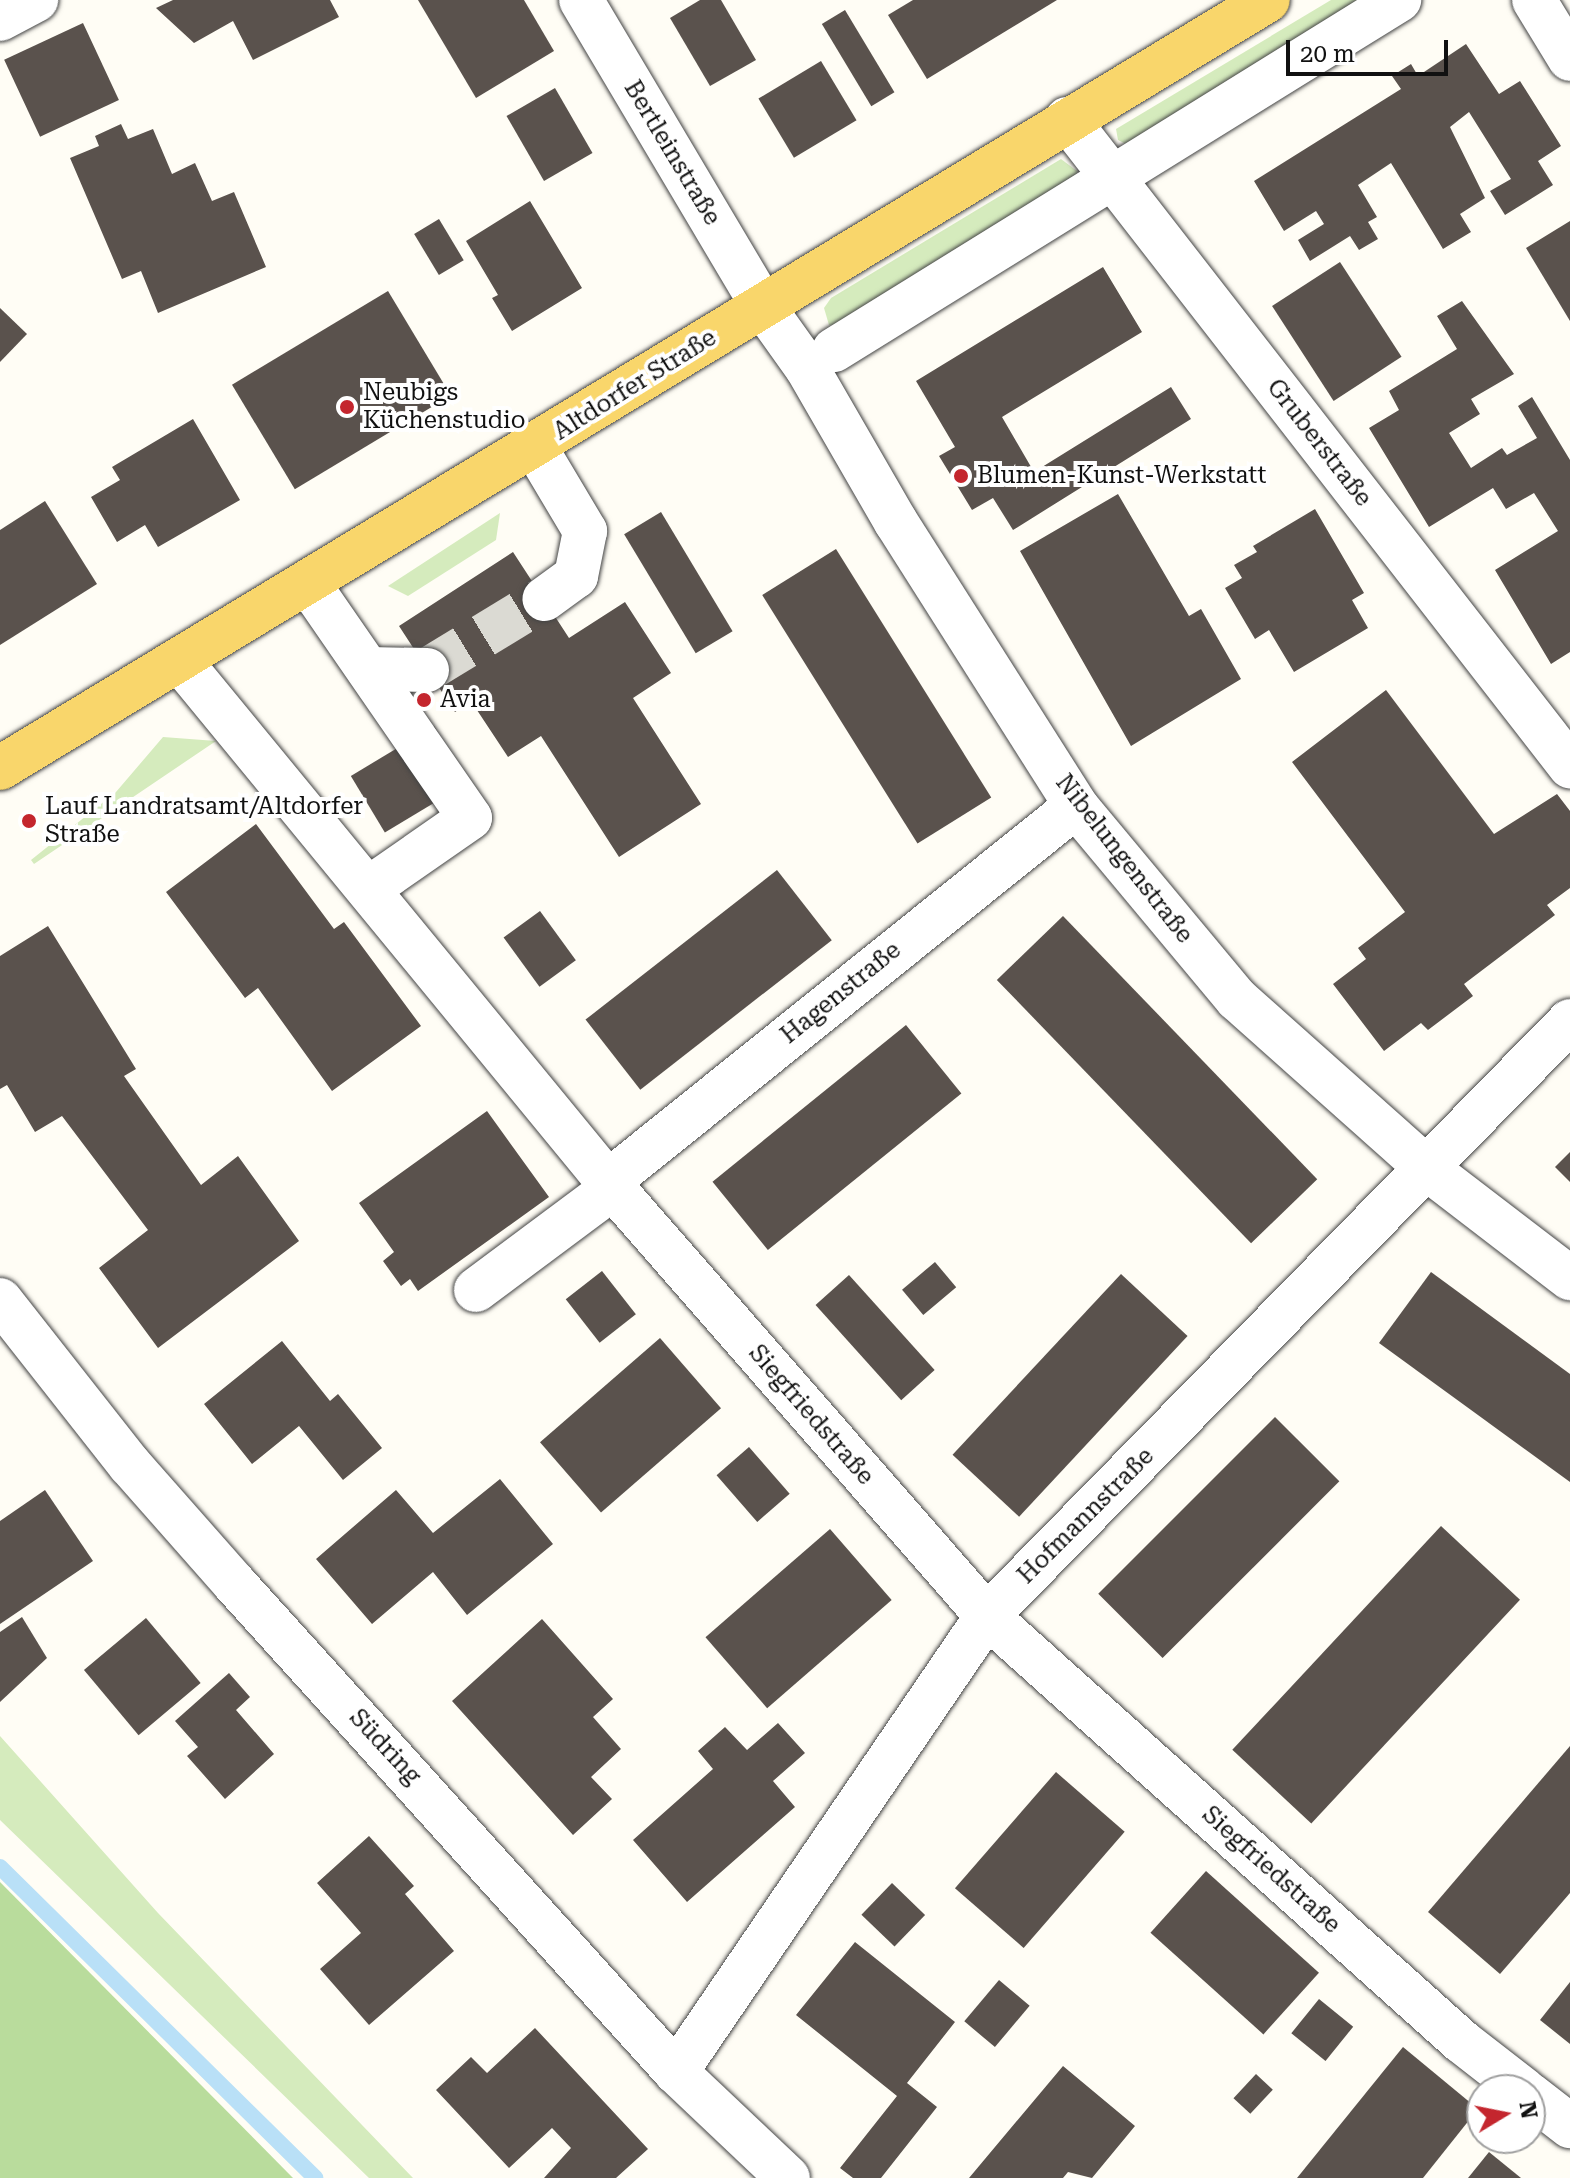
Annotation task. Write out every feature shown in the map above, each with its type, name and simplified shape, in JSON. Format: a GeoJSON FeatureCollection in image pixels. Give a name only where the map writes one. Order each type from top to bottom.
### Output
{"type":"FeatureCollection","features":[{"type":"Feature","properties":{"kind":"main road","name":"Altdorfer Straße"},"geometry":{"type":"LineString","coordinates":[[0,768],[535,447],[1067,119],[1268,0]]}},
{"type":"Feature","properties":{"kind":"street"},"geometry":{"type":"LineString","coordinates":[[0,19],[36,0]]}},
{"type":"Feature","properties":{"kind":"street","name":"Bertleinstraße"},"geometry":{"type":"LineString","coordinates":[[581,0],[762,305]]}},
{"type":"Feature","properties":{"kind":"street"},"geometry":{"type":"LineString","coordinates":[[834,350],[1399,0]]}},
{"type":"Feature","properties":{"kind":"street"},"geometry":{"type":"LineString","coordinates":[[1534,0],[1570,59]]}},
{"type":"Feature","properties":{"kind":"street","name":"Gruberstraße"},"geometry":{"type":"LineString","coordinates":[[1067,119],[1570,766]]}},
{"type":"Feature","properties":{"kind":"street","name":"Nibelungenstraße"},"geometry":{"type":"LineString","coordinates":[[762,305],[807,368],[896,522],[1076,806],[1237,999],[1429,1170],[1570,1278]]}},
{"type":"Feature","properties":{"kind":"street"},"geometry":{"type":"LineString","coordinates":[[535,447],[585,531],[576,576],[544,599]]}},
{"type":"Feature","properties":{"kind":"street"},"geometry":{"type":"LineString","coordinates":[[308,583],[470,818],[368,889]]}},
{"type":"Feature","properties":{"kind":"street","name":"Siegfriedstraße"},"geometry":{"type":"LineString","coordinates":[[180,661],[611,1185],[987,1616],[1461,2041],[1503,2074]]}},
{"type":"Feature","properties":{"kind":"street"},"geometry":{"type":"LineString","coordinates":[[368,669],[427,670]]}},
{"type":"Feature","properties":{"kind":"street","name":"Hagenstraße"},"geometry":{"type":"LineString","coordinates":[[476,1290],[611,1185],[1076,806]]}},
{"type":"Feature","properties":{"kind":"street","name":"Hofmannstraße"},"geometry":{"type":"LineString","coordinates":[[676,2072],[987,1616],[1429,1170],[1570,1021]]}},
{"type":"Feature","properties":{"kind":"street","name":"Südring"},"geometry":{"type":"LineString","coordinates":[[0,1300],[192,1536],[676,2072],[788,2178]]}},
{"type":"Feature","properties":{"kind":"street"},"geometry":{"type":"LineString","coordinates":[[1546,2107],[1570,2126]]}},
{"type":"Feature","properties":{"kind":"green space"},"geometry":{"type":"Polygon","coordinates":[[[1331,0],[1375,0],[1130,146],[1118,140],[1116,129],[1331,0]]]}},
{"type":"Feature","properties":{"kind":"green space"},"geometry":{"type":"Polygon","coordinates":[[[1061,159],[1077,171],[1075,183],[845,325],[829,325],[824,308],[831,298],[1061,159]]]}},
{"type":"Feature","properties":{"kind":"green space"},"geometry":{"type":"Polygon","coordinates":[[[500,513],[496,540],[408,596],[388,586],[500,513]]]}},
{"type":"Feature","properties":{"kind":"green space"},"geometry":{"type":"Polygon","coordinates":[[[163,737],[216,741],[34,864],[31,860],[116,792],[163,737]]]}},
{"type":"Feature","properties":{"kind":"green space"},"geometry":{"type":"Polygon","coordinates":[[[0,1736],[158,1913],[413,2178],[369,2178],[0,1820],[0,1736]]]}},
{"type":"Feature","properties":{"kind":"green space"},"geometry":{"type":"Polygon","coordinates":[[[0,1882],[293,2178],[0,2178],[0,1882]]]}},
{"type":"Feature","properties":{"kind":"building"},"geometry":{"type":"Polygon","coordinates":[[[173,0],[330,0],[339,17],[253,60],[233,21],[194,43],[156,8],[173,0]]]}},
{"type":"Feature","properties":{"kind":"building"},"geometry":{"type":"Polygon","coordinates":[[[418,0],[524,0],[554,51],[476,98],[418,0]]]}},
{"type":"Feature","properties":{"kind":"building"},"geometry":{"type":"Polygon","coordinates":[[[700,0],[721,0],[756,60],[710,86],[670,18],[700,0]]]}},
{"type":"Feature","properties":{"kind":"building"},"geometry":{"type":"Polygon","coordinates":[[[913,0],[1057,0],[927,79],[888,15],[913,0]]]}},
{"type":"Feature","properties":{"kind":"building"},"geometry":{"type":"Polygon","coordinates":[[[845,10],[894,92],[871,106],[822,24],[845,10]]]}},
{"type":"Feature","properties":{"kind":"building"},"geometry":{"type":"Polygon","coordinates":[[[83,23],[119,100],[40,137],[4,60],[83,23]]]}},
{"type":"Feature","properties":{"kind":"building"},"geometry":{"type":"Polygon","coordinates":[[[1466,44],[1499,94],[1520,81],[1561,146],[1538,161],[1553,185],[1505,215],[1490,191],[1511,179],[1469,112],[1450,127],[1485,198],[1460,214],[1471,232],[1443,249],[1391,163],[1358,185],[1377,217],[1368,222],[1378,239],[1359,250],[1350,236],[1310,261],[1298,240],[1324,224],[1316,211],[1284,231],[1254,181],[1401,89],[1392,76],[1411,64],[1418,76],[1466,44]]]}},
{"type":"Feature","properties":{"kind":"building"},"geometry":{"type":"Polygon","coordinates":[[[821,61],[857,120],[794,158],[758,99],[821,61]]]}},
{"type":"Feature","properties":{"kind":"building"},"geometry":{"type":"Polygon","coordinates":[[[555,88],[592,153],[544,181],[507,116],[555,88]]]}},
{"type":"Feature","properties":{"kind":"building"},"geometry":{"type":"Polygon","coordinates":[[[121,124],[128,139],[153,129],[172,174],[195,163],[212,201],[234,192],[266,267],[158,313],[141,271],[122,279],[70,158],[99,146],[95,136],[121,124]]]}},
{"type":"Feature","properties":{"kind":"building"},"geometry":{"type":"Polygon","coordinates":[[[530,201],[582,288],[512,331],[492,298],[498,295],[466,241],[530,201]]]}},
{"type":"Feature","properties":{"kind":"building"},"geometry":{"type":"Polygon","coordinates":[[[439,219],[464,260],[439,275],[414,234],[439,219]]]}},
{"type":"Feature","properties":{"kind":"building"},"geometry":{"type":"Polygon","coordinates":[[[1570,221],[1570,321],[1526,248],[1570,221]]]}},
{"type":"Feature","properties":{"kind":"building"},"geometry":{"type":"Polygon","coordinates":[[[1340,262],[1402,357],[1334,401],[1272,306],[1340,262]]]}},
{"type":"Feature","properties":{"kind":"building"},"geometry":{"type":"Polygon","coordinates":[[[1103,267],[1142,332],[1002,417],[1034,472],[1171,387],[1191,419],[1013,530],[993,498],[972,510],[939,456],[955,447],[916,381],[1103,267]]]}},
{"type":"Feature","properties":{"kind":"building"},"geometry":{"type":"Polygon","coordinates":[[[388,291],[451,396],[295,489],[232,385],[388,291]]]}},
{"type":"Feature","properties":{"kind":"building"},"geometry":{"type":"Polygon","coordinates":[[[1462,301],[1514,374],[1471,399],[1480,414],[1449,433],[1471,468],[1502,448],[1507,455],[1537,438],[1518,406],[1532,397],[1570,460],[1570,652],[1551,664],[1495,570],[1558,531],[1534,493],[1506,509],[1493,488],[1429,527],[1369,428],[1399,410],[1389,391],[1457,349],[1437,316],[1462,301]]]}},
{"type":"Feature","properties":{"kind":"building"},"geometry":{"type":"Polygon","coordinates":[[[0,308],[27,334],[0,362],[0,308]]]}},
{"type":"Feature","properties":{"kind":"building"},"geometry":{"type":"Polygon","coordinates":[[[193,419],[240,500],[158,547],[145,525],[117,542],[91,497],[120,480],[112,467],[193,419]]]}},
{"type":"Feature","properties":{"kind":"building"},"geometry":{"type":"Polygon","coordinates":[[[1118,494],[1189,616],[1201,609],[1241,679],[1131,746],[1020,551],[1118,494]]]}},
{"type":"Feature","properties":{"kind":"building"},"geometry":{"type":"Polygon","coordinates":[[[45,501],[97,584],[0,645],[0,530],[45,501]]]}},
{"type":"Feature","properties":{"kind":"building"},"geometry":{"type":"Polygon","coordinates":[[[1315,509],[1364,593],[1352,600],[1368,628],[1294,672],[1269,630],[1255,639],[1225,588],[1242,578],[1234,565],[1257,552],[1253,546],[1315,509]]]}},
{"type":"Feature","properties":{"kind":"building"},"geometry":{"type":"Polygon","coordinates":[[[661,512],[733,631],[696,653],[624,534],[661,512]]]}},
{"type":"Feature","properties":{"kind":"building"},"geometry":{"type":"Polygon","coordinates":[[[836,549],[991,797],[917,844],[762,595],[836,549]]]}},
{"type":"Feature","properties":{"kind":"building"},"geometry":{"type":"Polygon","coordinates":[[[513,552],[569,638],[625,602],[671,673],[633,698],[701,804],[619,857],[541,736],[508,757],[471,701],[455,712],[399,626],[513,552]]]}},
{"type":"Feature","properties":{"kind":"building"},"geometry":{"type":"Polygon","coordinates":[[[1386,690],[1494,834],[1557,794],[1570,811],[1570,888],[1547,905],[1555,915],[1464,984],[1473,996],[1428,1030],[1421,1023],[1384,1051],[1333,984],[1366,959],[1358,948],[1405,912],[1292,762],[1386,690]]]}},
{"type":"Feature","properties":{"kind":"building"},"geometry":{"type":"Polygon","coordinates":[[[434,726],[468,783],[385,833],[351,776],[434,726]]]}},
{"type":"Feature","properties":{"kind":"building"},"geometry":{"type":"Polygon","coordinates":[[[256,824],[334,929],[344,922],[421,1026],[332,1091],[258,988],[245,998],[166,892],[256,824]]]}},
{"type":"Feature","properties":{"kind":"building"},"geometry":{"type":"Polygon","coordinates":[[[777,870],[832,940],[640,1090],[586,1020],[777,870]]]}},
{"type":"Feature","properties":{"kind":"building"},"geometry":{"type":"Polygon","coordinates":[[[540,911],[576,960],[539,987],[504,937],[540,911]]]}},
{"type":"Feature","properties":{"kind":"building"},"geometry":{"type":"Polygon","coordinates":[[[1063,916],[1317,1179],[1251,1243],[997,980],[1063,916]]]}},
{"type":"Feature","properties":{"kind":"building"},"geometry":{"type":"Polygon","coordinates":[[[48,926],[136,1069],[124,1076],[201,1185],[238,1156],[299,1241],[158,1348],[99,1268],[148,1230],[62,1116],[35,1132],[7,1085],[0,1089],[0,956],[48,926]]]}},
{"type":"Feature","properties":{"kind":"building"},"geometry":{"type":"Polygon","coordinates":[[[906,1025],[961,1093],[768,1250],[712,1182],[906,1025]]]}},
{"type":"Feature","properties":{"kind":"building"},"geometry":{"type":"Polygon","coordinates":[[[487,1111],[549,1197],[418,1291],[410,1279],[401,1286],[383,1261],[394,1252],[359,1203],[487,1111]]]}},
{"type":"Feature","properties":{"kind":"building"},"geometry":{"type":"Polygon","coordinates":[[[1570,1152],[1570,1182],[1555,1167],[1570,1152]]]}},
{"type":"Feature","properties":{"kind":"building"},"geometry":{"type":"Polygon","coordinates":[[[935,1262],[956,1287],[923,1315],[902,1290],[935,1262]]]}},
{"type":"Feature","properties":{"kind":"building"},"geometry":{"type":"Polygon","coordinates":[[[602,1271],[636,1314],[600,1343],[566,1299],[602,1271]]]}},
{"type":"Feature","properties":{"kind":"building"},"geometry":{"type":"Polygon","coordinates":[[[1431,1272],[1570,1374],[1570,1482],[1379,1343],[1431,1272]]]}},
{"type":"Feature","properties":{"kind":"building"},"geometry":{"type":"Polygon","coordinates":[[[1121,1274],[1188,1336],[1019,1517],[953,1455],[1121,1274]]]}},
{"type":"Feature","properties":{"kind":"building"},"geometry":{"type":"Polygon","coordinates":[[[849,1275],[935,1370],[901,1400],[816,1305],[849,1275]]]}},
{"type":"Feature","properties":{"kind":"building"},"geometry":{"type":"Polygon","coordinates":[[[660,1338],[721,1408],[601,1513],[540,1442],[660,1338]]]}},
{"type":"Feature","properties":{"kind":"building"},"geometry":{"type":"Polygon","coordinates":[[[282,1341],[330,1401],[338,1394],[382,1448],[343,1480],[299,1426],[252,1464],[204,1404],[282,1341]]]}},
{"type":"Feature","properties":{"kind":"building"},"geometry":{"type":"Polygon","coordinates":[[[1275,1417],[1339,1481],[1163,1658],[1098,1594],[1275,1417]]]}},
{"type":"Feature","properties":{"kind":"building"},"geometry":{"type":"Polygon","coordinates":[[[749,1447],[790,1494],[757,1522],[717,1475],[749,1447]]]}},
{"type":"Feature","properties":{"kind":"building"},"geometry":{"type":"Polygon","coordinates":[[[500,1479],[553,1544],[467,1615],[433,1572],[372,1624],[316,1559],[396,1490],[433,1533],[500,1479]]]}},
{"type":"Feature","properties":{"kind":"building"},"geometry":{"type":"Polygon","coordinates":[[[45,1490],[93,1561],[0,1624],[0,1521],[45,1490]]]}},
{"type":"Feature","properties":{"kind":"building"},"geometry":{"type":"Polygon","coordinates":[[[1441,1526],[1520,1600],[1311,1823],[1232,1750],[1441,1526]]]}},
{"type":"Feature","properties":{"kind":"building"},"geometry":{"type":"Polygon","coordinates":[[[830,1529],[892,1600],[767,1708],[705,1637],[830,1529]]]}},
{"type":"Feature","properties":{"kind":"building"},"geometry":{"type":"Polygon","coordinates":[[[22,1617],[47,1658],[0,1702],[0,1632],[22,1617]]]}},
{"type":"Feature","properties":{"kind":"building"},"geometry":{"type":"Polygon","coordinates":[[[146,1618],[201,1683],[139,1735],[84,1670],[146,1618]]]}},
{"type":"Feature","properties":{"kind":"building"},"geometry":{"type":"Polygon","coordinates":[[[542,1619],[613,1699],[593,1717],[621,1749],[591,1777],[612,1799],[573,1835],[452,1701],[542,1619]]]}},
{"type":"Feature","properties":{"kind":"building"},"geometry":{"type":"Polygon","coordinates":[[[229,1673],[250,1697],[236,1710],[274,1754],[225,1799],[187,1756],[198,1747],[175,1721],[229,1673]]]}},
{"type":"Feature","properties":{"kind":"building"},"geometry":{"type":"Polygon","coordinates":[[[778,1723],[805,1753],[773,1781],[795,1807],[687,1902],[633,1840],[713,1769],[698,1751],[725,1727],[747,1750],[778,1723]]]}},
{"type":"Feature","properties":{"kind":"building"},"geometry":{"type":"Polygon","coordinates":[[[1570,1746],[1570,1893],[1500,1974],[1428,1912],[1570,1746]]]}},
{"type":"Feature","properties":{"kind":"building"},"geometry":{"type":"Polygon","coordinates":[[[1056,1772],[1125,1832],[1024,1948],[955,1888],[1056,1772]]]}},
{"type":"Feature","properties":{"kind":"building"},"geometry":{"type":"Polygon","coordinates":[[[369,1836],[414,1886],[405,1894],[454,1951],[369,2025],[320,1969],[361,1933],[317,1883],[369,1836]]]}},
{"type":"Feature","properties":{"kind":"building"},"geometry":{"type":"Polygon","coordinates":[[[1206,1871],[1319,1973],[1263,2034],[1150,1933],[1206,1871]]]}},
{"type":"Feature","properties":{"kind":"building"},"geometry":{"type":"Polygon","coordinates":[[[892,1883],[925,1915],[895,1947],[861,1915],[892,1883]]]}},
{"type":"Feature","properties":{"kind":"building"},"geometry":{"type":"Polygon","coordinates":[[[855,1942],[955,2022],[907,2083],[937,2107],[881,2178],[853,2178],[840,2168],[897,2096],[796,2015],[855,1942]]]}},
{"type":"Feature","properties":{"kind":"building"},"geometry":{"type":"Polygon","coordinates":[[[999,1980],[1030,2006],[995,2047],[964,2021],[999,1980]]]}},
{"type":"Feature","properties":{"kind":"building"},"geometry":{"type":"Polygon","coordinates":[[[1570,1982],[1570,2044],[1540,2020],[1570,1982]]]}},
{"type":"Feature","properties":{"kind":"building"},"geometry":{"type":"Polygon","coordinates":[[[1319,1999],[1353,2027],[1326,2061],[1291,2033],[1319,1999]]]}},
{"type":"Feature","properties":{"kind":"building"},"geometry":{"type":"Polygon","coordinates":[[[535,2028],[648,2149],[616,2178],[544,2178],[571,2148],[552,2128],[509,2168],[436,2090],[471,2057],[487,2073],[535,2028]]]}},
{"type":"Feature","properties":{"kind":"building"},"geometry":{"type":"Polygon","coordinates":[[[1403,2047],[1466,2099],[1466,2124],[1423,2178],[1297,2178],[1403,2047]]]}},
{"type":"Feature","properties":{"kind":"building"},"geometry":{"type":"Polygon","coordinates":[[[1063,2066],[1135,2126],[1092,2178],[1068,2172],[1063,2178],[969,2178],[1063,2066]]]}},
{"type":"Feature","properties":{"kind":"building"},"geometry":{"type":"Polygon","coordinates":[[[1256,2074],[1273,2090],[1250,2114],[1233,2098],[1256,2074]]]}},
{"type":"Feature","properties":{"kind":"building"},"geometry":{"type":"Polygon","coordinates":[[[1487,2154],[1491,2154],[1521,2178],[1468,2178],[1487,2154]]]}},
{"type":"Feature","properties":{"kind":"waterway"},"geometry":{"type":"LineString","coordinates":[[0,1867],[315,2178]]}},
{"type":"Feature","properties":{"kind":"tunnel"},"geometry":{"type":"LineString","coordinates":[[427,670],[544,599]]}},
{"type":"Feature","properties":{"kind":"place","name":"Neubigs Küchenstudio"},"geometry":{"type":"Point","coordinates":[347,407]}},
{"type":"Feature","properties":{"kind":"place","name":"Blumen-Kunst-Werkstatt"},"geometry":{"type":"Point","coordinates":[961,476]}},
{"type":"Feature","properties":{"kind":"place","name":"Avia"},"geometry":{"type":"Point","coordinates":[424,700]}},
{"type":"Feature","properties":{"kind":"place","name":"Lauf Landratsamt/Altdorfer Straße"},"geometry":{"type":"Point","coordinates":[29,821]}}]}
